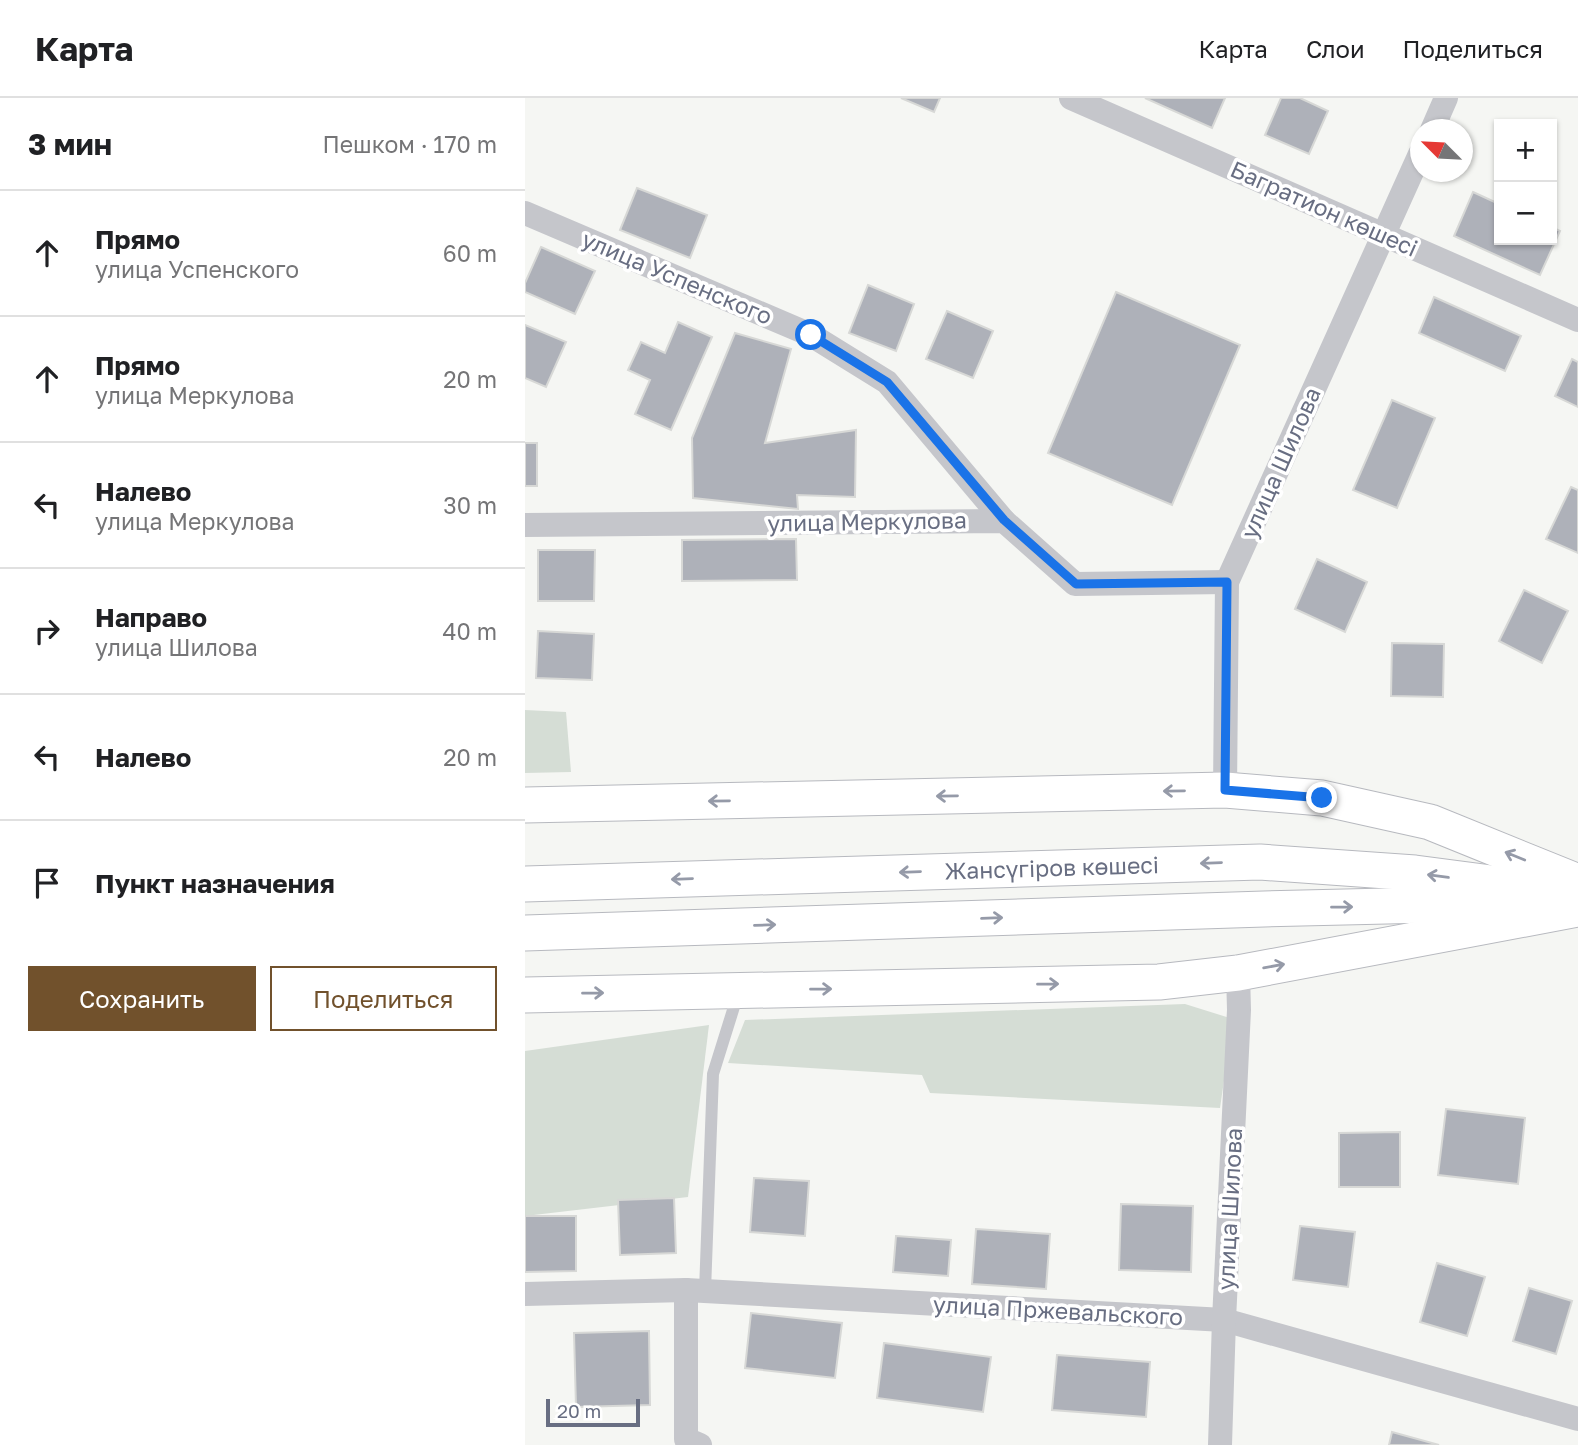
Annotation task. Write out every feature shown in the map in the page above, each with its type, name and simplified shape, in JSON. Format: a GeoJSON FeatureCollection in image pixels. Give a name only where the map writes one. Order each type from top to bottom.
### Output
{"type":"FeatureCollection","features":[{"type":"Feature","properties":{"kind":"main road"},"geometry":{"type":"LineString","coordinates":[[525,805],[1225,790],[1322,798],[1430,822],[1578,882]]}},
{"type":"Feature","properties":{"kind":"main road","name":"Жансүгіров көшесі"},"geometry":{"type":"LineString","coordinates":[[525,884],[1260,862],[1415,873],[1578,894]]}},
{"type":"Feature","properties":{"kind":"main road","name":"Жансүгіров көшесі"},"geometry":{"type":"LineString","coordinates":[[525,933],[1264,909],[1578,902]]}},
{"type":"Feature","properties":{"kind":"main road"},"geometry":{"type":"LineString","coordinates":[[525,995],[1159,982],[1238,973],[1578,909]]}},
{"type":"Feature","properties":{"kind":"street","name":"Багратион көшесі"},"geometry":{"type":"LineString","coordinates":[[1071,98],[1578,320]]}},
{"type":"Feature","properties":{"kind":"street"},"geometry":{"type":"LineString","coordinates":[[1437,119],[1446,98]]}},
{"type":"Feature","properties":{"kind":"street","name":"улица Шилова"},"geometry":{"type":"LineString","coordinates":[[1225,790],[1227,582],[1410,176]]}},
{"type":"Feature","properties":{"kind":"street","name":"улица Успенского"},"geometry":{"type":"LineString","coordinates":[[525,213],[811,335],[887,382],[1004,520]]}},
{"type":"Feature","properties":{"kind":"street"},"geometry":{"type":"LineString","coordinates":[[1004,520],[1076,584],[1227,582]]}},
{"type":"Feature","properties":{"kind":"street","name":"улица Меркулова"},"geometry":{"type":"LineString","coordinates":[[525,525],[1004,520]]}},
{"type":"Feature","properties":{"kind":"street","name":"улица Шилова"},"geometry":{"type":"LineString","coordinates":[[1220,1445],[1239,1010],[1238,973]]}},
{"type":"Feature","properties":{"kind":"street"},"geometry":{"type":"LineString","coordinates":[[695,1290],[686,1439],[700,1445]]}},
{"type":"Feature","properties":{"kind":"street","name":"улица Пржевальского"},"geometry":{"type":"LineString","coordinates":[[525,1294],[695,1290],[1224,1320],[1578,1419]]}},
{"type":"Feature","properties":{"kind":"lane"},"geometry":{"type":"LineString","coordinates":[[695,1290],[713,1074],[740,990]]}},
{"type":"Feature","properties":{"kind":"shaded area"},"geometry":{"type":"Polygon","coordinates":[[[525,710],[566,712],[571,772],[525,773],[525,710]]]}},
{"type":"Feature","properties":{"kind":"shaded area"},"geometry":{"type":"Polygon","coordinates":[[[1185,1004],[1233,1019],[1220,1108],[930,1093],[922,1075],[728,1063],[745,1020],[1185,1004]]]}},
{"type":"Feature","properties":{"kind":"shaded area"},"geometry":{"type":"Polygon","coordinates":[[[709,1025],[688,1197],[525,1216],[525,1051],[709,1025]]]}},
{"type":"Feature","properties":{"kind":"building"},"geometry":{"type":"Polygon","coordinates":[[[901,98],[940,98],[934,112],[901,98]]]}},
{"type":"Feature","properties":{"kind":"building"},"geometry":{"type":"Polygon","coordinates":[[[1145,98],[1225,98],[1212,128],[1145,98]]]}},
{"type":"Feature","properties":{"kind":"building"},"geometry":{"type":"Polygon","coordinates":[[[1281,98],[1300,98],[1328,111],[1309,154],[1265,135],[1281,98]]]}},
{"type":"Feature","properties":{"kind":"building"},"geometry":{"type":"Polygon","coordinates":[[[637,188],[707,215],[690,258],[620,230],[637,188]]]}},
{"type":"Feature","properties":{"kind":"building"},"geometry":{"type":"Polygon","coordinates":[[[1473,192],[1494,202],[1494,245],[1554,245],[1540,275],[1454,236],[1473,192]]]}},
{"type":"Feature","properties":{"kind":"building"},"geometry":{"type":"Polygon","coordinates":[[[541,247],[595,271],[575,314],[525,292],[525,283],[541,247]]]}},
{"type":"Feature","properties":{"kind":"building"},"geometry":{"type":"Polygon","coordinates":[[[868,285],[914,304],[896,351],[849,333],[868,285]]]}},
{"type":"Feature","properties":{"kind":"building"},"geometry":{"type":"Polygon","coordinates":[[[1116,292],[1240,345],[1172,505],[1048,453],[1116,292]]]}},
{"type":"Feature","properties":{"kind":"building"},"geometry":{"type":"Polygon","coordinates":[[[1434,297],[1521,336],[1505,371],[1419,333],[1434,297]]]}},
{"type":"Feature","properties":{"kind":"building"},"geometry":{"type":"Polygon","coordinates":[[[947,311],[993,331],[973,378],[926,359],[947,311]]]}},
{"type":"Feature","properties":{"kind":"building"},"geometry":{"type":"Polygon","coordinates":[[[678,322],[712,337],[671,430],[635,414],[650,380],[628,370],[641,342],[665,353],[678,322]]]}},
{"type":"Feature","properties":{"kind":"building"},"geometry":{"type":"Polygon","coordinates":[[[525,325],[566,342],[546,387],[525,378],[525,325]]]}},
{"type":"Feature","properties":{"kind":"building"},"geometry":{"type":"Polygon","coordinates":[[[735,333],[791,349],[765,443],[856,430],[855,497],[797,495],[798,509],[693,498],[692,438],[735,333]]]}},
{"type":"Feature","properties":{"kind":"building"},"geometry":{"type":"Polygon","coordinates":[[[1572,359],[1578,362],[1578,407],[1555,396],[1572,359]]]}},
{"type":"Feature","properties":{"kind":"building"},"geometry":{"type":"Polygon","coordinates":[[[1392,400],[1435,418],[1397,508],[1353,490],[1392,400]]]}},
{"type":"Feature","properties":{"kind":"building"},"geometry":{"type":"Polygon","coordinates":[[[525,443],[537,443],[537,486],[525,486],[525,443]]]}},
{"type":"Feature","properties":{"kind":"building"},"geometry":{"type":"Polygon","coordinates":[[[1571,487],[1578,490],[1578,553],[1546,539],[1571,487]]]}},
{"type":"Feature","properties":{"kind":"building"},"geometry":{"type":"Polygon","coordinates":[[[796,539],[797,580],[682,581],[682,540],[796,539]]]}},
{"type":"Feature","properties":{"kind":"building"},"geometry":{"type":"Polygon","coordinates":[[[538,550],[595,550],[594,601],[538,601],[538,550]]]}},
{"type":"Feature","properties":{"kind":"building"},"geometry":{"type":"Polygon","coordinates":[[[1317,559],[1367,582],[1345,632],[1295,609],[1317,559]]]}},
{"type":"Feature","properties":{"kind":"building"},"geometry":{"type":"Polygon","coordinates":[[[1524,590],[1568,611],[1542,663],[1499,641],[1524,590]]]}},
{"type":"Feature","properties":{"kind":"building"},"geometry":{"type":"Polygon","coordinates":[[[538,631],[594,634],[592,680],[536,678],[538,631]]]}},
{"type":"Feature","properties":{"kind":"building"},"geometry":{"type":"Polygon","coordinates":[[[1392,643],[1444,644],[1443,697],[1391,696],[1392,643]]]}},
{"type":"Feature","properties":{"kind":"building"},"geometry":{"type":"Polygon","coordinates":[[[1446,1109],[1525,1118],[1518,1184],[1438,1175],[1446,1109]]]}},
{"type":"Feature","properties":{"kind":"building"},"geometry":{"type":"Polygon","coordinates":[[[1400,1132],[1400,1187],[1339,1187],[1339,1133],[1400,1132]]]}},
{"type":"Feature","properties":{"kind":"building"},"geometry":{"type":"Polygon","coordinates":[[[754,1178],[809,1181],[805,1236],[750,1232],[754,1178]]]}},
{"type":"Feature","properties":{"kind":"building"},"geometry":{"type":"Polygon","coordinates":[[[674,1198],[676,1253],[620,1255],[618,1200],[674,1198]]]}},
{"type":"Feature","properties":{"kind":"building"},"geometry":{"type":"Polygon","coordinates":[[[1121,1204],[1193,1206],[1191,1272],[1119,1270],[1121,1204]]]}},
{"type":"Feature","properties":{"kind":"building"},"geometry":{"type":"Polygon","coordinates":[[[525,1216],[576,1216],[576,1271],[525,1272],[525,1216]]]}},
{"type":"Feature","properties":{"kind":"building"},"geometry":{"type":"Polygon","coordinates":[[[1300,1226],[1355,1232],[1348,1287],[1293,1280],[1300,1226]]]}},
{"type":"Feature","properties":{"kind":"building"},"geometry":{"type":"Polygon","coordinates":[[[976,1229],[1050,1234],[1046,1289],[972,1284],[976,1229]]]}},
{"type":"Feature","properties":{"kind":"building"},"geometry":{"type":"Polygon","coordinates":[[[896,1236],[951,1240],[948,1276],[893,1272],[896,1236]]]}},
{"type":"Feature","properties":{"kind":"building"},"geometry":{"type":"Polygon","coordinates":[[[1437,1263],[1485,1277],[1467,1336],[1420,1322],[1437,1263]]]}},
{"type":"Feature","properties":{"kind":"building"},"geometry":{"type":"Polygon","coordinates":[[[1529,1288],[1572,1301],[1556,1354],[1513,1341],[1529,1288]]]}},
{"type":"Feature","properties":{"kind":"building"},"geometry":{"type":"Polygon","coordinates":[[[751,1313],[842,1323],[835,1378],[745,1368],[751,1313]]]}},
{"type":"Feature","properties":{"kind":"building"},"geometry":{"type":"Polygon","coordinates":[[[649,1331],[650,1405],[576,1407],[574,1333],[649,1331]]]}},
{"type":"Feature","properties":{"kind":"building"},"geometry":{"type":"Polygon","coordinates":[[[884,1343],[991,1357],[983,1412],[877,1398],[884,1343]]]}},
{"type":"Feature","properties":{"kind":"building"},"geometry":{"type":"Polygon","coordinates":[[[1057,1355],[1150,1362],[1146,1417],[1052,1410],[1057,1355]]]}},
{"type":"Feature","properties":{"kind":"building"},"geometry":{"type":"Polygon","coordinates":[[[1392,1432],[1439,1445],[1389,1445],[1392,1432]]]}},
{"type":"Feature","properties":{"kind":"route"},"geometry":{"type":"LineString","coordinates":[[811,335],[887,382],[1004,520],[1076,584],[1227,582],[1225,790],[1322,798]]}}]}
